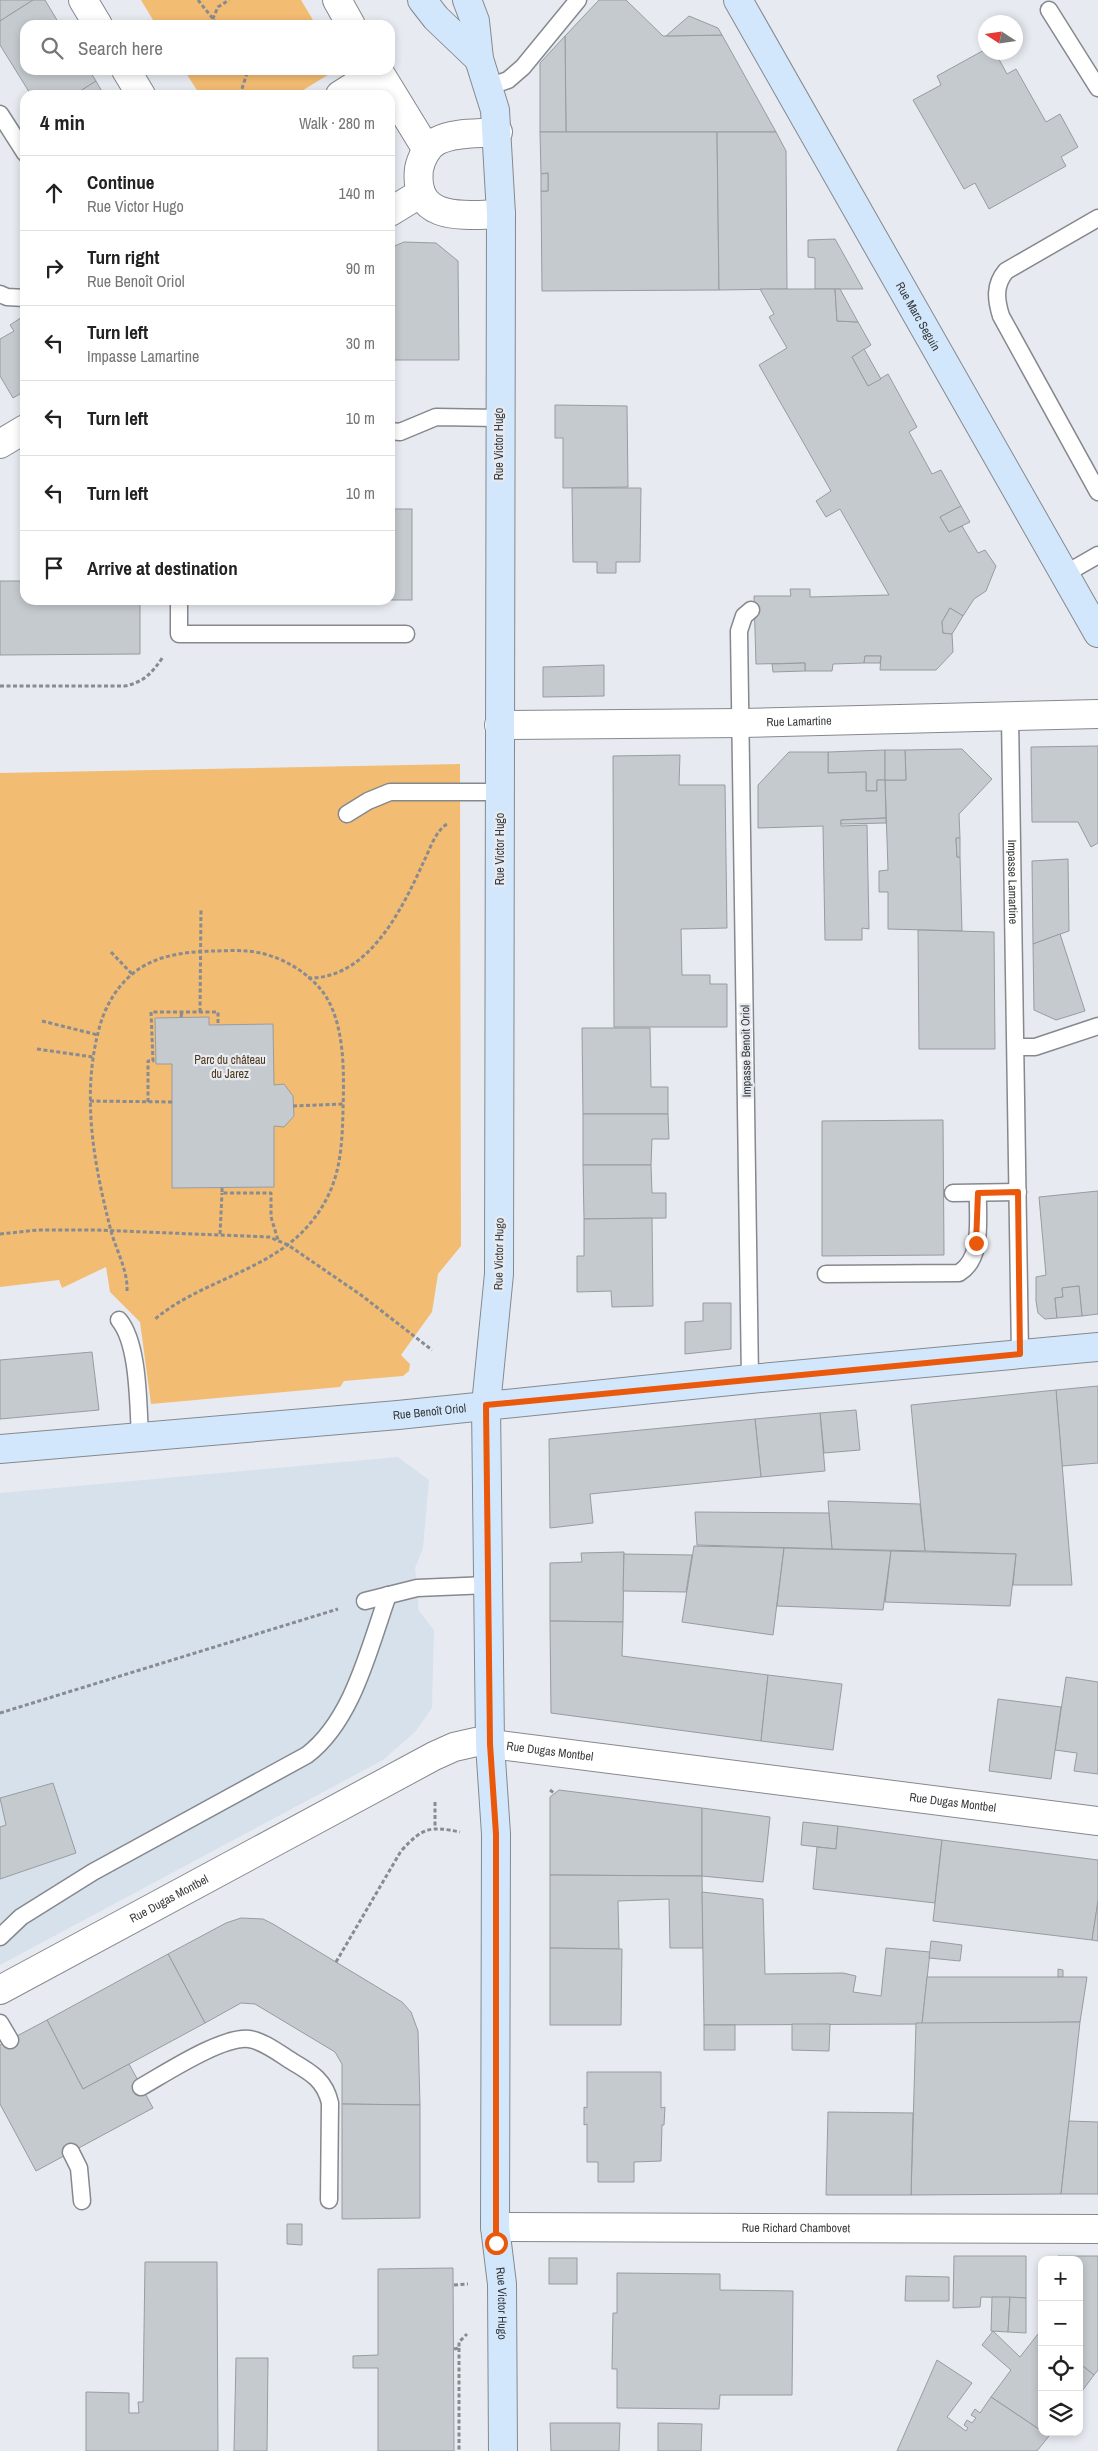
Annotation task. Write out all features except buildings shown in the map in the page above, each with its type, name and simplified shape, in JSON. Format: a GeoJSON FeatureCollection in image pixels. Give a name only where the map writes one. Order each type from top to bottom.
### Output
{"type":"FeatureCollection","features":[{"type":"Feature","properties":{"kind":"main road","name":"Rue Victor Hugo"},"geometry":{"type":"LineString","coordinates":[[422,0],[436,18],[479,59]]}},
{"type":"Feature","properties":{"kind":"main road","name":"Rue Victor Hugo"},"geometry":{"type":"LineString","coordinates":[[467,0],[475,21],[479,59],[495,110],[498,132],[501,214],[499,418],[499,1274],[486,1405],[490,1744],[496,1834],[495,2227],[502,2284],[503,2451]]}},
{"type":"Feature","properties":{"kind":"main road","name":"Rue Marc Seguin"},"geometry":{"type":"LineString","coordinates":[[738,0],[1098,633]]}},
{"type":"Feature","properties":{"kind":"main road","name":"Rue Benoît Oriol"},"geometry":{"type":"LineString","coordinates":[[0,1449],[398,1415],[750,1379],[1098,1347]]}},
{"type":"Feature","properties":{"kind":"street"},"geometry":{"type":"LineString","coordinates":[[83,0],[95,20]]}},
{"type":"Feature","properties":{"kind":"street"},"geometry":{"type":"LineString","coordinates":[[336,0],[348,20]]}},
{"type":"Feature","properties":{"kind":"street"},"geometry":{"type":"LineString","coordinates":[[129,75],[138,90]]}},
{"type":"Feature","properties":{"kind":"street"},"geometry":{"type":"LineString","coordinates":[[348,90],[370,75]]}},
{"type":"Feature","properties":{"kind":"street"},"geometry":{"type":"LineString","coordinates":[[381,75],[390,90]]}},
{"type":"Feature","properties":{"kind":"street"},"geometry":{"type":"LineString","coordinates":[[395,98],[426,150]]}},
{"type":"Feature","properties":{"kind":"street"},"geometry":{"type":"LineString","coordinates":[[498,132],[450,136],[436,141],[426,150],[420,164],[418,179],[421,193],[436,211],[454,215],[501,214]]}},
{"type":"Feature","properties":{"kind":"street"},"geometry":{"type":"LineString","coordinates":[[395,209],[421,193]]}},
{"type":"Feature","properties":{"kind":"street"},"geometry":{"type":"LineString","coordinates":[[0,444],[20,432]]}},
{"type":"Feature","properties":{"kind":"street","name":"Rue Lamartine"},"geometry":{"type":"LineString","coordinates":[[499,725],[742,723],[1098,714]]}},
{"type":"Feature","properties":{"kind":"street","name":"Rue Dugas Montbel"},"geometry":{"type":"LineString","coordinates":[[0,1990],[434,1756],[454,1747],[476,1742],[1098,1821]]}},
{"type":"Feature","properties":{"kind":"street","name":"Rue Richard Chambovet"},"geometry":{"type":"LineString","coordinates":[[495,2227],[1098,2229]]}},
{"type":"Feature","properties":{"kind":"lane"},"geometry":{"type":"LineString","coordinates":[[488,87],[508,80],[523,67],[578,0]]}},
{"type":"Feature","properties":{"kind":"lane"},"geometry":{"type":"LineString","coordinates":[[1049,10],[1098,88]]}},
{"type":"Feature","properties":{"kind":"lane"},"geometry":{"type":"LineString","coordinates":[[0,114],[20,145]]}},
{"type":"Feature","properties":{"kind":"lane"},"geometry":{"type":"LineString","coordinates":[[1098,218],[1006,271],[1000,279],[997,290],[997,302],[1001,316],[1098,492]]}},
{"type":"Feature","properties":{"kind":"lane"},"geometry":{"type":"LineString","coordinates":[[0,294],[20,297]]}},
{"type":"Feature","properties":{"kind":"lane"},"geometry":{"type":"LineString","coordinates":[[395,432],[400,432],[436,417],[499,418]]}},
{"type":"Feature","properties":{"kind":"lane"},"geometry":{"type":"LineString","coordinates":[[1065,574],[1098,555]]}},
{"type":"Feature","properties":{"kind":"lane"},"geometry":{"type":"LineString","coordinates":[[179,605],[179,634],[406,634]]}},
{"type":"Feature","properties":{"kind":"lane","name":"Impasse Benoit Oriol"},"geometry":{"type":"LineString","coordinates":[[750,1379],[742,723],[739,631],[744,616],[751,610]]}},
{"type":"Feature","properties":{"kind":"lane","name":"Impasse Lamartine"},"geometry":{"type":"LineString","coordinates":[[1010,717],[1020,1354]]}},
{"type":"Feature","properties":{"kind":"lane"},"geometry":{"type":"LineString","coordinates":[[347,814],[368,801],[390,792],[499,792]]}},
{"type":"Feature","properties":{"kind":"lane"},"geometry":{"type":"LineString","coordinates":[[1016,1047],[1035,1047],[1098,1026]]}},
{"type":"Feature","properties":{"kind":"lane"},"geometry":{"type":"LineString","coordinates":[[953,1193],[1018,1192]]}},
{"type":"Feature","properties":{"kind":"lane"},"geometry":{"type":"LineString","coordinates":[[826,1274],[960,1273],[968,1267],[974,1258],[978,1193]]}},
{"type":"Feature","properties":{"kind":"lane"},"geometry":{"type":"LineString","coordinates":[[119,1320],[126,1329],[130,1343],[140,1436]]}},
{"type":"Feature","properties":{"kind":"lane"},"geometry":{"type":"LineString","coordinates":[[365,1601],[417,1588],[488,1585]]}},
{"type":"Feature","properties":{"kind":"lane"},"geometry":{"type":"LineString","coordinates":[[0,1938],[21,1917],[93,1872],[307,1755],[323,1743],[338,1723],[363,1666],[388,1595]]}},
{"type":"Feature","properties":{"kind":"lane"},"geometry":{"type":"LineString","coordinates":[[0,2023],[10,2040]]}},
{"type":"Feature","properties":{"kind":"lane"},"geometry":{"type":"LineString","coordinates":[[140,2087],[222,2043],[237,2038],[251,2039],[263,2044],[295,2063],[311,2073],[327,2090],[330,2103],[329,2200]]}},
{"type":"Feature","properties":{"kind":"lane"},"geometry":{"type":"LineString","coordinates":[[72,2152],[78,2168],[82,2201]]}},
{"type":"Feature","properties":{"kind":"path"},"geometry":{"type":"LineString","coordinates":[[198,0],[215,20]]}},
{"type":"Feature","properties":{"kind":"path"},"geometry":{"type":"LineString","coordinates":[[212,20],[218,7],[229,0]]}},
{"type":"Feature","properties":{"kind":"path"},"geometry":{"type":"LineString","coordinates":[[242,90],[246,75]]}},
{"type":"Feature","properties":{"kind":"path"},"geometry":{"type":"LineString","coordinates":[[0,686],[125,686],[139,683],[152,672],[179,634]]}},
{"type":"Feature","properties":{"kind":"path"},"geometry":{"type":"LineString","coordinates":[[307,978],[320,978],[337,973],[358,961],[379,940],[404,900],[437,834],[446,824],[456,820]]}},
{"type":"Feature","properties":{"kind":"path"},"geometry":{"type":"LineString","coordinates":[[200,1012],[201,908]]}},
{"type":"Feature","properties":{"kind":"path"},"geometry":{"type":"LineString","coordinates":[[119,1320],[126,1303],[128,1287],[110,1231],[95,1156],[90,1102],[98,1034],[112,998],[132,974],[170,955],[247,950],[261,953],[290,965],[323,992],[334,1016],[342,1061],[343,1139],[338,1173],[323,1206],[308,1226],[288,1246],[186,1298],[158,1317],[130,1343]]}},
{"type":"Feature","properties":{"kind":"path"},"geometry":{"type":"LineString","coordinates":[[111,952],[132,974]]}},
{"type":"Feature","properties":{"kind":"path"},"geometry":{"type":"LineString","coordinates":[[148,1102],[148,1061],[153,1061],[151,1012],[218,1012],[218,1025]]}},
{"type":"Feature","properties":{"kind":"path"},"geometry":{"type":"LineString","coordinates":[[181,1017],[182,1012]]}},
{"type":"Feature","properties":{"kind":"path"},"geometry":{"type":"LineString","coordinates":[[42,1021],[98,1034]]}},
{"type":"Feature","properties":{"kind":"path"},"geometry":{"type":"LineString","coordinates":[[37,1049],[94,1057]]}},
{"type":"Feature","properties":{"kind":"path"},"geometry":{"type":"LineString","coordinates":[[90,1102],[172,1102]]}},
{"type":"Feature","properties":{"kind":"path"},"geometry":{"type":"LineString","coordinates":[[293,1106],[343,1104]]}},
{"type":"Feature","properties":{"kind":"path"},"geometry":{"type":"LineString","coordinates":[[220,1234],[222,1188]]}},
{"type":"Feature","properties":{"kind":"path"},"geometry":{"type":"LineString","coordinates":[[222,1193],[271,1193],[271,1217],[278,1241]]}},
{"type":"Feature","properties":{"kind":"path"},"geometry":{"type":"LineString","coordinates":[[0,1234],[38,1230],[259,1235],[288,1246],[376,1306],[432,1350]]}},
{"type":"Feature","properties":{"kind":"path"},"geometry":{"type":"LineString","coordinates":[[0,1713],[365,1601]]}},
{"type":"Feature","properties":{"kind":"path"},"geometry":{"type":"LineString","coordinates":[[550,1790],[554,1793]]}},
{"type":"Feature","properties":{"kind":"path"},"geometry":{"type":"LineString","coordinates":[[435,1802],[435,1827]]}},
{"type":"Feature","properties":{"kind":"path"},"geometry":{"type":"LineString","coordinates":[[336,1962],[401,1851],[422,1831],[435,1827],[465,1833]]}},
{"type":"Feature","properties":{"kind":"path"},"geometry":{"type":"LineString","coordinates":[[459,2451],[457,2348],[459,2342],[465,2337]]}},
{"type":"Feature","properties":{"kind":"path"},"geometry":{"type":"LineString","coordinates":[[458,2421],[465,2421]]}},
{"type":"Feature","properties":{"kind":"shaded area"},"geometry":{"type":"Polygon","coordinates":[[[398,1457],[429,1480],[423,1548],[415,1568],[419,1611],[434,1630],[432,1708],[416,1731],[383,1760],[0,1965],[0,1493],[398,1457]]]}},
{"type":"Feature","properties":{"kind":"green space"},"geometry":{"type":"Polygon","coordinates":[[[141,0],[301,0],[313,20],[153,20],[141,0]]]}},
{"type":"Feature","properties":{"kind":"green space"},"geometry":{"type":"Polygon","coordinates":[[[187,75],[328,75],[303,90],[197,90],[187,75]]]}},
{"type":"Feature","properties":{"kind":"green space","name":"Parc du château du Jarez"},"geometry":{"type":"Polygon","coordinates":[[[460,764],[461,1246],[438,1274],[432,1312],[401,1355],[410,1364],[409,1371],[403,1376],[344,1381],[340,1387],[151,1404],[140,1322],[110,1292],[106,1267],[62,1288],[59,1280],[0,1287],[0,773],[460,764]]]}},
{"type":"Feature","properties":{"kind":"route"},"geometry":{"type":"LineString","coordinates":[[496,2243],[494,2124],[496,1834],[490,1744],[486,1405],[1020,1354],[1018,1192],[978,1193],[976,1243]]}}]}
